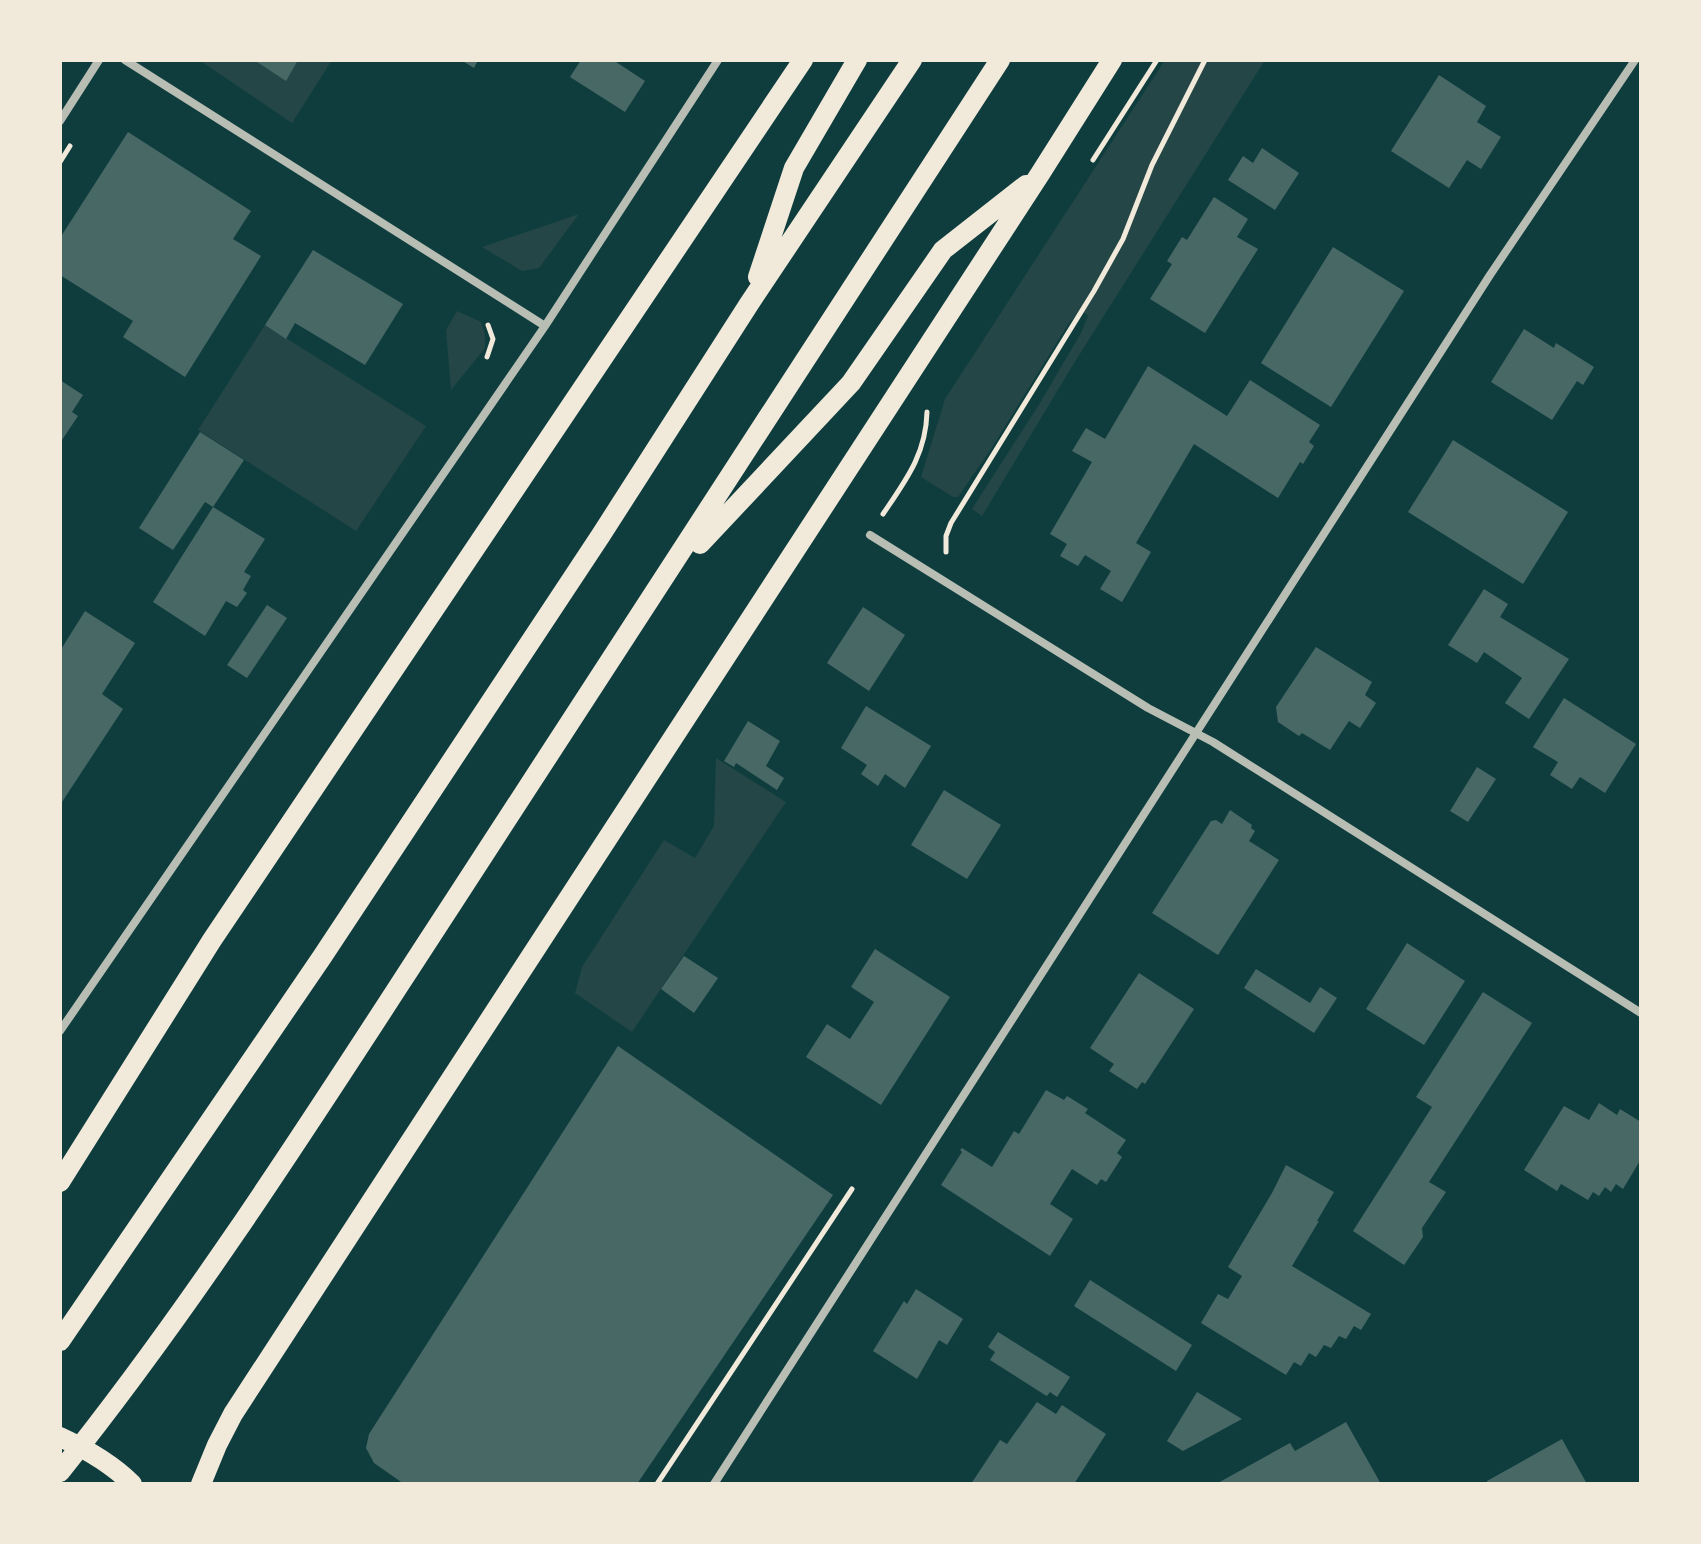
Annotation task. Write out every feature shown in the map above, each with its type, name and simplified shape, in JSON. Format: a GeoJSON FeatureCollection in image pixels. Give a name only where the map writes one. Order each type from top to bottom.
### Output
{"type":"FeatureCollection","features":[{"type":"Feature","properties":{"kind":"main road"},"geometry":{"type":"LineString","coordinates":[[60,1182],[220,926],[803,60]]}},
{"type":"Feature","properties":{"kind":"main road"},"geometry":{"type":"LineString","coordinates":[[749,304],[794,168],[857,60]]}},
{"type":"Feature","properties":{"kind":"main road"},"geometry":{"type":"LineString","coordinates":[[60,1341],[330,944],[912,60]]}},
{"type":"Feature","properties":{"kind":"main road"},"geometry":{"type":"LineString","coordinates":[[60,1472],[132,1380],[233,1238],[664,582],[1000,60]]}},
{"type":"Feature","properties":{"kind":"main road"},"geometry":{"type":"LineString","coordinates":[[201,1484],[233,1414],[1112,60]]}},
{"type":"Feature","properties":{"kind":"main road"},"geometry":{"type":"LineString","coordinates":[[664,582],[851,383],[943,250],[1040,174]]}},
{"type":"Feature","properties":{"kind":"main road"},"geometry":{"type":"LineString","coordinates":[[60,1437],[121,1473],[132,1484]]}},
{"type":"Feature","properties":{"kind":"street"},"geometry":{"type":"LineString","coordinates":[[60,121],[99,60]]}},
{"type":"Feature","properties":{"kind":"street"},"geometry":{"type":"LineString","coordinates":[[125,60],[545,326]]}},
{"type":"Feature","properties":{"kind":"street"},"geometry":{"type":"LineString","coordinates":[[60,1031],[545,326],[718,60]]}},
{"type":"Feature","properties":{"kind":"street"},"geometry":{"type":"LineString","coordinates":[[714,1484],[1490,275],[1635,60]]}},
{"type":"Feature","properties":{"kind":"street"},"geometry":{"type":"LineString","coordinates":[[870,535],[1148,708],[1197,733],[1641,1013]]}},
{"type":"Feature","properties":{"kind":"path"},"geometry":{"type":"LineString","coordinates":[[952,562],[946,555],[946,536],[951,523],[1102,278],[1123,239],[1152,165],[1205,60]]}},
{"type":"Feature","properties":{"kind":"path"},"geometry":{"type":"LineString","coordinates":[[483,368],[493,339],[486,320]]}},
{"type":"Feature","properties":{"kind":"path"},"geometry":{"type":"LineString","coordinates":[[870,535],[912,470],[926,434],[927,408]]}},
{"type":"Feature","properties":{"kind":"path"},"geometry":{"type":"LineString","coordinates":[[657,1484],[852,1189]]}},
{"type":"Feature","properties":{"kind":"shaded area"},"geometry":{"type":"Polygon","coordinates":[[[199,60],[332,60],[292,123],[199,60]]]}},
{"type":"Feature","properties":{"kind":"shaded area"},"geometry":{"type":"Polygon","coordinates":[[[1165,60],[1265,60],[982,516],[972,509],[1040,403],[1088,316],[1081,310],[1069,323],[958,497],[921,477],[945,399],[1165,60]]]}},
{"type":"Feature","properties":{"kind":"shaded area"},"geometry":{"type":"Polygon","coordinates":[[[579,214],[539,268],[522,271],[482,247],[579,214]]]}},
{"type":"Feature","properties":{"kind":"shaded area"},"geometry":{"type":"Polygon","coordinates":[[[457,311],[481,322],[485,348],[451,390],[446,330],[457,311]]]}},
{"type":"Feature","properties":{"kind":"shaded area"},"geometry":{"type":"Polygon","coordinates":[[[265,325],[426,426],[356,531],[198,430],[265,325]]]}},
{"type":"Feature","properties":{"kind":"shaded area"},"geometry":{"type":"Polygon","coordinates":[[[716,758],[786,802],[632,1032],[575,993],[582,967],[664,840],[695,858],[714,826],[716,758]]]}},
{"type":"Feature","properties":{"kind":"building"},"geometry":{"type":"Polygon","coordinates":[[[254,60],[298,60],[286,81],[254,60]]]}},
{"type":"Feature","properties":{"kind":"building"},"geometry":{"type":"Polygon","coordinates":[[[461,60],[478,60],[474,68],[461,60]]]}},
{"type":"Feature","properties":{"kind":"building"},"geometry":{"type":"Polygon","coordinates":[[[581,60],[613,60],[645,81],[625,112],[570,77],[581,60]]]}},
{"type":"Feature","properties":{"kind":"building"},"geometry":{"type":"Polygon","coordinates":[[[1439,75],[1486,106],[1477,122],[1501,137],[1481,169],[1467,160],[1449,188],[1391,151],[1439,75]]]}},
{"type":"Feature","properties":{"kind":"building"},"geometry":{"type":"Polygon","coordinates":[[[128,132],[251,211],[233,239],[261,256],[185,377],[123,337],[133,321],[60,275],[60,238],[128,132]]]}},
{"type":"Feature","properties":{"kind":"building"},"geometry":{"type":"Polygon","coordinates":[[[1262,148],[1299,173],[1275,210],[1228,180],[1243,156],[1253,163],[1262,148]]]}},
{"type":"Feature","properties":{"kind":"building"},"geometry":{"type":"Polygon","coordinates":[[[1214,197],[1248,219],[1237,237],[1258,249],[1205,333],[1150,299],[1172,264],[1167,261],[1182,237],[1187,240],[1214,197]]]}},
{"type":"Feature","properties":{"kind":"building"},"geometry":{"type":"Polygon","coordinates":[[[1333,247],[1404,291],[1331,407],[1261,363],[1333,247]]]}},
{"type":"Feature","properties":{"kind":"building"},"geometry":{"type":"Polygon","coordinates":[[[313,250],[403,304],[365,365],[295,323],[286,339],[265,325],[313,250]]]}},
{"type":"Feature","properties":{"kind":"building"},"geometry":{"type":"Polygon","coordinates":[[[1524,329],[1554,348],[1556,343],[1594,367],[1583,385],[1577,381],[1552,420],[1491,382],[1524,329]]]}},
{"type":"Feature","properties":{"kind":"building"},"geometry":{"type":"Polygon","coordinates":[[[1148,366],[1227,416],[1250,380],[1320,425],[1309,442],[1314,446],[1303,464],[1300,462],[1278,498],[1194,444],[1136,543],[1151,552],[1122,602],[1100,589],[1111,571],[1085,555],[1078,566],[1060,556],[1067,544],[1050,534],[1092,462],[1072,451],[1086,428],[1105,439],[1148,366]]]}},
{"type":"Feature","properties":{"kind":"building"},"geometry":{"type":"Polygon","coordinates":[[[60,380],[83,395],[72,412],[78,416],[60,443],[60,380]]]}},
{"type":"Feature","properties":{"kind":"building"},"geometry":{"type":"Polygon","coordinates":[[[200,432],[244,460],[213,507],[205,502],[173,550],[139,528],[200,432]]]}},
{"type":"Feature","properties":{"kind":"building"},"geometry":{"type":"Polygon","coordinates":[[[1453,440],[1568,512],[1523,584],[1408,512],[1453,440]]]}},
{"type":"Feature","properties":{"kind":"building"},"geometry":{"type":"Polygon","coordinates":[[[213,507],[265,539],[244,572],[251,576],[243,590],[247,593],[237,607],[226,601],[205,636],[153,602],[213,507]]]}},
{"type":"Feature","properties":{"kind":"building"},"geometry":{"type":"Polygon","coordinates":[[[1484,589],[1508,604],[1500,617],[1569,659],[1529,719],[1505,703],[1522,678],[1484,652],[1477,663],[1448,645],[1484,589]]]}},
{"type":"Feature","properties":{"kind":"building"},"geometry":{"type":"Polygon","coordinates":[[[267,605],[287,618],[247,678],[227,665],[267,605]]]}},
{"type":"Feature","properties":{"kind":"building"},"geometry":{"type":"Polygon","coordinates":[[[863,607],[905,635],[869,691],[827,663],[863,607]]]}},
{"type":"Feature","properties":{"kind":"building"},"geometry":{"type":"Polygon","coordinates":[[[85,611],[135,643],[102,694],[123,709],[60,805],[60,651],[85,611]]]}},
{"type":"Feature","properties":{"kind":"building"},"geometry":{"type":"Polygon","coordinates":[[[1316,647],[1372,682],[1365,695],[1376,703],[1360,728],[1349,721],[1330,750],[1278,722],[1276,707],[1316,647]]]}},
{"type":"Feature","properties":{"kind":"building"},"geometry":{"type":"Polygon","coordinates":[[[1564,698],[1636,744],[1605,793],[1580,777],[1572,789],[1550,775],[1558,762],[1533,747],[1564,698]]]}},
{"type":"Feature","properties":{"kind":"building"},"geometry":{"type":"Polygon","coordinates":[[[866,706],[931,746],[905,788],[885,774],[878,786],[861,774],[867,765],[841,748],[866,706]]]}},
{"type":"Feature","properties":{"kind":"building"},"geometry":{"type":"Polygon","coordinates":[[[748,721],[780,741],[766,766],[784,778],[777,790],[736,763],[734,767],[724,761],[748,721]]]}},
{"type":"Feature","properties":{"kind":"building"},"geometry":{"type":"Polygon","coordinates":[[[1477,767],[1496,779],[1468,822],[1450,811],[1477,767]]]}},
{"type":"Feature","properties":{"kind":"building"},"geometry":{"type":"Polygon","coordinates":[[[944,790],[1001,825],[967,879],[911,845],[944,790]]]}},
{"type":"Feature","properties":{"kind":"building"},"geometry":{"type":"Polygon","coordinates":[[[1230,810],[1252,825],[1255,831],[1249,841],[1279,860],[1218,955],[1152,913],[1211,821],[1222,824],[1230,810]]]}},
{"type":"Feature","properties":{"kind":"building"},"geometry":{"type":"Polygon","coordinates":[[[1407,943],[1465,981],[1424,1045],[1366,1009],[1407,943]]]}},
{"type":"Feature","properties":{"kind":"building"},"geometry":{"type":"Polygon","coordinates":[[[875,949],[950,997],[881,1105],[806,1057],[827,1024],[850,1039],[874,1002],[851,987],[875,949]]]}},
{"type":"Feature","properties":{"kind":"building"},"geometry":{"type":"Polygon","coordinates":[[[684,956],[718,978],[694,1013],[661,989],[684,956]]]}},
{"type":"Feature","properties":{"kind":"building"},"geometry":{"type":"Polygon","coordinates":[[[1256,969],[1310,1003],[1320,987],[1337,998],[1314,1033],[1244,988],[1256,969]]]}},
{"type":"Feature","properties":{"kind":"building"},"geometry":{"type":"Polygon","coordinates":[[[1139,973],[1194,1009],[1145,1084],[1142,1082],[1137,1089],[1109,1071],[1114,1064],[1090,1048],[1139,973]]]}},
{"type":"Feature","properties":{"kind":"building"},"geometry":{"type":"Polygon","coordinates":[[[1483,992],[1532,1023],[1429,1182],[1446,1192],[1422,1228],[1423,1237],[1404,1265],[1353,1231],[1432,1107],[1416,1097],[1483,992]]]}},
{"type":"Feature","properties":{"kind":"building"},"geometry":{"type":"Polygon","coordinates":[[[618,1046],[833,1195],[637,1484],[404,1484],[374,1463],[366,1448],[369,1434],[618,1046]]]}},
{"type":"Feature","properties":{"kind":"building"},"geometry":{"type":"Polygon","coordinates":[[[1046,1090],[1064,1100],[1067,1096],[1088,1109],[1085,1113],[1126,1140],[1117,1153],[1122,1157],[1106,1182],[1101,1179],[1097,1185],[1072,1169],[1050,1204],[1073,1219],[1050,1256],[941,1185],[962,1148],[992,1167],[1014,1131],[1019,1134],[1046,1090]]]}},
{"type":"Feature","properties":{"kind":"building"},"geometry":{"type":"Polygon","coordinates":[[[1599,1103],[1617,1115],[1620,1109],[1641,1122],[1641,1159],[1623,1189],[1616,1184],[1611,1192],[1605,1187],[1599,1196],[1593,1192],[1588,1200],[1561,1184],[1557,1191],[1524,1170],[1564,1106],[1589,1120],[1599,1103]]]}},
{"type":"Feature","properties":{"kind":"building"},"geometry":{"type":"Polygon","coordinates":[[[1286,1165],[1334,1192],[1292,1266],[1371,1314],[1361,1330],[1354,1326],[1346,1339],[1339,1336],[1331,1348],[1324,1345],[1316,1357],[1309,1353],[1301,1366],[1294,1362],[1286,1375],[1201,1323],[1218,1294],[1228,1299],[1242,1276],[1228,1267],[1286,1165]]]}},
{"type":"Feature","properties":{"kind":"building"},"geometry":{"type":"Polygon","coordinates":[[[1090,1280],[1192,1345],[1176,1371],[1074,1306],[1090,1280]]]}},
{"type":"Feature","properties":{"kind":"building"},"geometry":{"type":"Polygon","coordinates":[[[916,1289],[963,1319],[947,1345],[939,1340],[917,1379],[873,1351],[904,1301],[907,1304],[916,1289]]]}},
{"type":"Feature","properties":{"kind":"building"},"geometry":{"type":"Polygon","coordinates":[[[998,1332],[1070,1377],[1057,1397],[1050,1392],[1045,1395],[990,1360],[995,1352],[988,1347],[998,1332]]]}},
{"type":"Feature","properties":{"kind":"building"},"geometry":{"type":"Polygon","coordinates":[[[1197,1392],[1242,1419],[1183,1451],[1167,1441],[1197,1392]]]}},
{"type":"Feature","properties":{"kind":"building"},"geometry":{"type":"Polygon","coordinates":[[[1037,1402],[1056,1414],[1062,1405],[1106,1434],[1074,1484],[971,1484],[1000,1440],[1007,1444],[1037,1402]]]}},
{"type":"Feature","properties":{"kind":"building"},"geometry":{"type":"Polygon","coordinates":[[[1346,1422],[1381,1484],[1216,1484],[1290,1443],[1295,1451],[1346,1422]]]}},
{"type":"Feature","properties":{"kind":"building"},"geometry":{"type":"Polygon","coordinates":[[[1562,1439],[1587,1484],[1488,1484],[1487,1481],[1562,1439]]]}}]}
